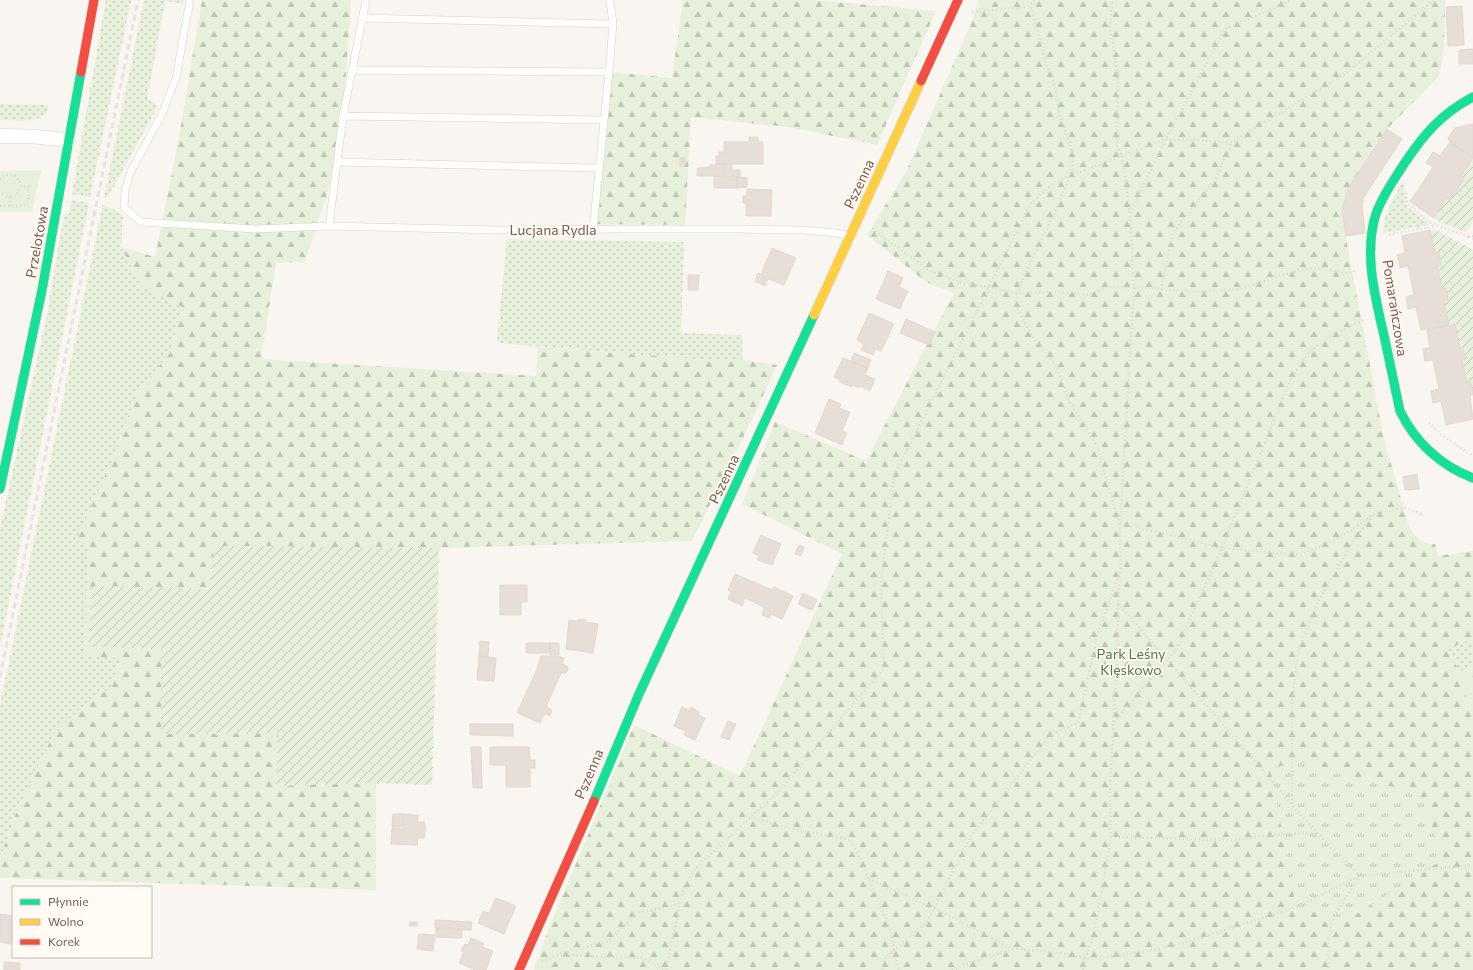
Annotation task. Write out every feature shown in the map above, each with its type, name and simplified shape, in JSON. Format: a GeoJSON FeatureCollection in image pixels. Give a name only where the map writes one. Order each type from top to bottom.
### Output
{"type":"FeatureCollection","features":[{"type":"Feature","properties":{"kind":"street","name":"Przelotowa"},"geometry":{"type":"LineString","coordinates":[[0,488],[42,290],[94,0]]}},
{"type":"Feature","properties":{"kind":"street","name":"Pszenna"},"geometry":{"type":"LineString","coordinates":[[518,970],[585,821],[639,694],[738,482],[850,236],[862,214],[958,0]]}},
{"type":"Feature","properties":{"kind":"street","name":"Pomarańczowa"},"geometry":{"type":"LineString","coordinates":[[1473,97],[1456,105],[1428,129],[1396,177],[1381,204],[1374,222],[1372,242],[1376,296],[1400,411],[1417,439],[1434,455],[1466,476],[1473,478]]}},
{"type":"Feature","properties":{"kind":"street"},"geometry":{"type":"LineString","coordinates":[[0,136],[44,137],[68,141]]}},
{"type":"Feature","properties":{"kind":"lane","name":"Lucjana Rydla"},"geometry":{"type":"LineString","coordinates":[[190,0],[176,78],[162,114],[131,171],[125,190],[124,208],[141,222],[256,229],[330,226],[490,230],[802,230],[837,233],[850,236]]}},
{"type":"Feature","properties":{"kind":"lane"},"geometry":{"type":"LineString","coordinates":[[330,226],[343,116],[366,0]]}},
{"type":"Feature","properties":{"kind":"lane"},"geometry":{"type":"LineString","coordinates":[[592,230],[613,24],[610,0]]}},
{"type":"Feature","properties":{"kind":"lane"},"geometry":{"type":"LineString","coordinates":[[362,18],[613,24]]}},
{"type":"Feature","properties":{"kind":"lane"},"geometry":{"type":"LineString","coordinates":[[352,70],[609,72]]}},
{"type":"Feature","properties":{"kind":"lane"},"geometry":{"type":"LineString","coordinates":[[343,116],[604,120]]}},
{"type":"Feature","properties":{"kind":"lane"},"geometry":{"type":"LineString","coordinates":[[337,162],[599,168]]}},
{"type":"Feature","properties":{"kind":"path"},"geometry":{"type":"LineString","coordinates":[[1034,0],[1031,6],[1046,64],[1054,83],[1060,118],[1071,147],[1073,164],[1070,176],[1017,293],[1016,306],[1034,339],[1056,365],[1069,402],[1098,446],[1112,500],[1120,523]]}},
{"type":"Feature","properties":{"kind":"path"},"geometry":{"type":"LineString","coordinates":[[1083,970],[1095,929],[1111,837],[1110,783],[1118,663],[1118,603],[1121,569],[1120,523],[1134,287],[1130,214],[1122,156],[1117,146],[1118,77],[1110,26],[1112,0]]}},
{"type":"Feature","properties":{"kind":"path"},"geometry":{"type":"LineString","coordinates":[[1130,214],[1166,139],[1225,29],[1292,0]]}},
{"type":"Feature","properties":{"kind":"path"},"geometry":{"type":"LineString","coordinates":[[558,955],[642,958],[665,970],[683,889],[696,868],[781,789],[884,668],[881,581],[894,476],[1030,205],[1054,182],[1166,139],[1232,142],[1346,73],[1434,0]]}},
{"type":"Feature","properties":{"kind":"path"},"geometry":{"type":"LineString","coordinates":[[953,11],[966,13],[1031,6]]}},
{"type":"Feature","properties":{"kind":"path"},"geometry":{"type":"LineString","coordinates":[[1161,290],[1173,232],[1215,180],[1232,142]]}},
{"type":"Feature","properties":{"kind":"path"},"geometry":{"type":"LineString","coordinates":[[0,179],[5,175],[14,175],[20,181],[21,186],[18,194],[10,197],[0,192]]}},
{"type":"Feature","properties":{"kind":"path"},"geometry":{"type":"LineString","coordinates":[[0,206],[22,206],[28,203],[29,187],[21,186]]}},
{"type":"Feature","properties":{"kind":"path"},"geometry":{"type":"LineString","coordinates":[[1406,190],[1408,204],[1428,222],[1436,226],[1473,237]]}},
{"type":"Feature","properties":{"kind":"path"},"geometry":{"type":"LineString","coordinates":[[10,197],[10,206]]}},
{"type":"Feature","properties":{"kind":"path"},"geometry":{"type":"LineString","coordinates":[[862,214],[876,232],[929,270],[965,284],[1017,293],[1058,292],[1087,295],[1106,287],[1134,287],[1200,292],[1240,289],[1306,269],[1322,268],[1346,273]]}},
{"type":"Feature","properties":{"kind":"path"},"geometry":{"type":"LineString","coordinates":[[1389,235],[1436,226]]}},
{"type":"Feature","properties":{"kind":"path"},"geometry":{"type":"LineString","coordinates":[[1114,722],[1176,650],[1222,548],[1291,378],[1310,351],[1329,337],[1379,312]]}},
{"type":"Feature","properties":{"kind":"path"},"geometry":{"type":"LineString","coordinates":[[1426,420],[1446,438],[1473,456]]}},
{"type":"Feature","properties":{"kind":"path"},"geometry":{"type":"LineString","coordinates":[[1120,523],[1222,548],[1301,555],[1350,531],[1375,513],[1405,508],[1424,515]]}},
{"type":"Feature","properties":{"kind":"path"},"geometry":{"type":"LineString","coordinates":[[1292,804],[1292,699],[1299,648],[1318,602],[1350,546],[1375,513]]}},
{"type":"Feature","properties":{"kind":"path"},"geometry":{"type":"LineString","coordinates":[[882,970],[884,959],[927,922],[971,836],[1045,740],[1050,734],[1078,723],[1098,633],[1121,569]]}},
{"type":"Feature","properties":{"kind":"path"},"geometry":{"type":"LineString","coordinates":[[1118,603],[1317,833],[1360,876]]}},
{"type":"Feature","properties":{"kind":"path"},"geometry":{"type":"LineString","coordinates":[[750,817],[787,828],[851,840],[890,928],[899,970]]}},
{"type":"Feature","properties":{"kind":"path"},"geometry":{"type":"LineString","coordinates":[[1111,837],[1231,840],[1282,834],[1317,833]]}},
{"type":"Feature","properties":{"kind":"path"},"geometry":{"type":"LineString","coordinates":[[952,970],[974,961],[1014,949],[1058,952],[1086,959],[1144,952],[1184,942],[1296,907],[1360,876],[1473,865]]}},
{"type":"Feature","properties":{"kind":"path"},"geometry":{"type":"LineString","coordinates":[[1329,970],[1328,942],[1333,917],[1360,876]]}},
{"type":"Feature","properties":{"kind":"path"},"geometry":{"type":"LineString","coordinates":[[869,879],[934,908],[1014,949]]}},
{"type":"Feature","properties":{"kind":"path"},"geometry":{"type":"LineString","coordinates":[[539,962],[608,941],[638,913],[680,904]]}},
{"type":"Feature","properties":{"kind":"green space"},"geometry":{"type":"Polygon","coordinates":[[[106,0],[131,0],[90,197],[72,194],[106,0]]]}},
{"type":"Feature","properties":{"kind":"green space"},"geometry":{"type":"Polygon","coordinates":[[[144,0],[184,0],[184,4],[165,1],[147,99],[158,106],[109,195],[104,198],[144,0]]]}},
{"type":"Feature","properties":{"kind":"green space"},"geometry":{"type":"Polygon","coordinates":[[[202,0],[351,0],[343,116],[337,162],[305,262],[276,263],[261,359],[536,376],[538,347],[707,360],[742,360],[777,365],[692,541],[439,548],[215,546],[210,589],[92,586],[88,647],[161,649],[162,734],[279,733],[276,785],[376,783],[376,890],[0,878],[0,858],[15,816],[53,735],[84,705],[112,687],[121,658],[85,656],[88,549],[76,540],[113,458],[137,393],[170,353],[182,307],[142,287],[121,247],[155,257],[178,143],[202,0]]]}},
{"type":"Feature","properties":{"kind":"green space"},"geometry":{"type":"Polygon","coordinates":[[[683,0],[812,0],[936,11],[877,145],[789,127],[691,117],[685,225],[593,224],[609,72],[672,78],[683,0]]]}},
{"type":"Feature","properties":{"kind":"green space","name":"Park Leśny Klęskowo"},"geometry":{"type":"Polygon","coordinates":[[[979,0],[1445,0],[1444,48],[1439,76],[1387,129],[1349,187],[1342,209],[1346,239],[1384,439],[1408,523],[1412,532],[1418,538],[1426,543],[1435,544],[1438,556],[1473,551],[1473,638],[1448,649],[1459,672],[1473,718],[1473,970],[534,970],[549,928],[634,725],[740,776],[842,554],[742,504],[775,422],[866,461],[954,293],[926,282],[867,235],[906,172],[972,21],[979,0]]]}},
{"type":"Feature","properties":{"kind":"green space"},"geometry":{"type":"Polygon","coordinates":[[[0,105],[48,105],[48,107],[46,113],[37,119],[0,120],[0,105]]]}},
{"type":"Feature","properties":{"kind":"green space"},"geometry":{"type":"Polygon","coordinates":[[[1473,158],[1473,221],[1466,232],[1442,223],[1434,218],[1446,198],[1450,200],[1463,180],[1461,177],[1473,158]]]}},
{"type":"Feature","properties":{"kind":"green space"},"geometry":{"type":"Polygon","coordinates":[[[41,170],[32,212],[0,212],[0,171],[41,170]]]}},
{"type":"Feature","properties":{"kind":"green space"},"geometry":{"type":"Polygon","coordinates":[[[1403,181],[1407,207],[1429,225],[1383,233],[1387,213],[1403,181]]]}},
{"type":"Feature","properties":{"kind":"green space"},"geometry":{"type":"Polygon","coordinates":[[[72,200],[89,203],[0,647],[0,529],[47,315],[64,215],[69,213],[72,200]]]}},
{"type":"Feature","properties":{"kind":"green space"},"geometry":{"type":"Polygon","coordinates":[[[103,204],[123,215],[121,247],[142,287],[182,307],[170,353],[137,393],[113,458],[88,548],[85,656],[121,657],[112,687],[84,705],[53,735],[15,816],[0,858],[0,706],[103,204]]]}},
{"type":"Feature","properties":{"kind":"green space"},"geometry":{"type":"Polygon","coordinates":[[[1430,230],[1438,231],[1473,250],[1473,393],[1471,382],[1467,383],[1462,360],[1466,359],[1464,347],[1460,348],[1455,324],[1449,325],[1444,301],[1448,300],[1446,288],[1442,289],[1437,266],[1441,265],[1439,253],[1435,253],[1430,230]]]}},
{"type":"Feature","properties":{"kind":"green space"},"geometry":{"type":"Polygon","coordinates":[[[507,239],[684,242],[681,333],[742,335],[742,360],[707,360],[497,343],[507,239]]]}},
{"type":"Feature","properties":{"kind":"green space"},"geometry":{"type":"Polygon","coordinates":[[[214,546],[439,548],[432,785],[376,783],[276,786],[278,733],[161,734],[161,649],[88,647],[92,586],[209,589],[214,546]]]}},
{"type":"Feature","properties":{"kind":"green space"},"geometry":{"type":"Polygon","coordinates":[[[1473,638],[1473,667],[1459,672],[1448,649],[1473,638]]]}},
{"type":"Feature","properties":{"kind":"green space"},"geometry":{"type":"Polygon","coordinates":[[[1473,667],[1473,718],[1459,672],[1473,667]]]}},
{"type":"Feature","properties":{"kind":"green space"},"geometry":{"type":"Polygon","coordinates":[[[1301,762],[1420,794],[1444,859],[1346,921],[1296,907],[1270,768],[1301,762]]]}},
{"type":"Feature","properties":{"kind":"building"},"geometry":{"type":"Polygon","coordinates":[[[1462,6],[1464,45],[1448,46],[1446,7],[1462,6]]]}},
{"type":"Feature","properties":{"kind":"building"},"geometry":{"type":"Polygon","coordinates":[[[1473,49],[1473,64],[1459,64],[1459,50],[1473,49]]]}},
{"type":"Feature","properties":{"kind":"building"},"geometry":{"type":"Polygon","coordinates":[[[1473,124],[1473,157],[1449,141],[1448,138],[1455,128],[1473,124]]]}},
{"type":"Feature","properties":{"kind":"building"},"geometry":{"type":"Polygon","coordinates":[[[1387,129],[1402,139],[1364,197],[1362,205],[1365,233],[1346,236],[1342,209],[1349,187],[1387,129]]]}},
{"type":"Feature","properties":{"kind":"building"},"geometry":{"type":"Polygon","coordinates":[[[749,137],[758,137],[758,142],[763,142],[763,164],[716,164],[716,156],[719,156],[719,152],[724,152],[724,142],[749,142],[749,137]]]}},
{"type":"Feature","properties":{"kind":"building"},"geometry":{"type":"Polygon","coordinates":[[[1450,142],[1473,158],[1461,177],[1464,179],[1450,200],[1446,198],[1434,218],[1410,202],[1433,167],[1426,163],[1433,152],[1440,156],[1450,142]]]}},
{"type":"Feature","properties":{"kind":"building"},"geometry":{"type":"Polygon","coordinates":[[[680,158],[685,158],[685,166],[680,166],[680,158]]]}},
{"type":"Feature","properties":{"kind":"building"},"geometry":{"type":"Polygon","coordinates":[[[724,164],[732,164],[732,170],[740,170],[740,177],[724,176],[724,164]]]}},
{"type":"Feature","properties":{"kind":"building"},"geometry":{"type":"Polygon","coordinates":[[[724,164],[724,176],[697,176],[698,168],[724,164]]]}},
{"type":"Feature","properties":{"kind":"building"},"geometry":{"type":"Polygon","coordinates":[[[714,176],[737,177],[737,188],[714,188],[714,176]]]}},
{"type":"Feature","properties":{"kind":"building"},"geometry":{"type":"Polygon","coordinates":[[[737,177],[747,177],[747,187],[737,188],[737,177]]]}},
{"type":"Feature","properties":{"kind":"building"},"geometry":{"type":"Polygon","coordinates":[[[747,189],[772,190],[771,216],[746,216],[746,203],[743,203],[743,196],[747,196],[747,189]]]}},
{"type":"Feature","properties":{"kind":"building"},"geometry":{"type":"Polygon","coordinates":[[[1430,230],[1435,253],[1439,253],[1441,265],[1437,266],[1442,289],[1446,288],[1448,300],[1444,301],[1449,325],[1421,330],[1416,307],[1408,309],[1406,297],[1414,295],[1408,266],[1400,268],[1397,255],[1405,253],[1402,236],[1430,230]]]}},
{"type":"Feature","properties":{"kind":"building"},"geometry":{"type":"Polygon","coordinates":[[[772,248],[796,258],[784,285],[768,279],[765,286],[755,281],[758,273],[761,274],[772,248]]]}},
{"type":"Feature","properties":{"kind":"building"},"geometry":{"type":"Polygon","coordinates":[[[888,271],[903,278],[899,287],[908,291],[900,309],[876,299],[888,271]]]}},
{"type":"Feature","properties":{"kind":"building"},"geometry":{"type":"Polygon","coordinates":[[[688,275],[699,275],[698,290],[688,290],[688,275]]]}},
{"type":"Feature","properties":{"kind":"building"},"geometry":{"type":"Polygon","coordinates":[[[869,313],[894,324],[881,351],[875,349],[873,355],[861,350],[864,344],[857,340],[869,313]]]}},
{"type":"Feature","properties":{"kind":"building"},"geometry":{"type":"Polygon","coordinates":[[[906,319],[935,332],[929,345],[900,333],[906,319]]]}},
{"type":"Feature","properties":{"kind":"building"},"geometry":{"type":"Polygon","coordinates":[[[1455,324],[1460,348],[1463,347],[1466,359],[1462,360],[1467,383],[1471,382],[1473,395],[1470,395],[1473,419],[1446,425],[1441,401],[1433,403],[1431,391],[1439,389],[1433,360],[1425,361],[1423,349],[1430,348],[1427,330],[1455,324]]]}},
{"type":"Feature","properties":{"kind":"building"},"geometry":{"type":"Polygon","coordinates":[[[854,353],[871,360],[868,368],[851,361],[854,353]]]}},
{"type":"Feature","properties":{"kind":"building"},"geometry":{"type":"Polygon","coordinates":[[[843,358],[868,368],[865,375],[875,379],[870,391],[860,386],[859,388],[852,385],[852,387],[839,382],[840,380],[834,377],[843,358]]]}},
{"type":"Feature","properties":{"kind":"building"},"geometry":{"type":"Polygon","coordinates":[[[829,399],[841,404],[839,408],[850,412],[842,431],[847,433],[842,445],[815,433],[829,399]]]}},
{"type":"Feature","properties":{"kind":"building"},"geometry":{"type":"Polygon","coordinates":[[[1417,474],[1419,489],[1405,490],[1403,477],[1417,474]]]}},
{"type":"Feature","properties":{"kind":"building"},"geometry":{"type":"Polygon","coordinates":[[[761,535],[781,544],[772,565],[757,560],[759,556],[753,553],[761,535]]]}},
{"type":"Feature","properties":{"kind":"building"},"geometry":{"type":"Polygon","coordinates":[[[799,545],[804,547],[801,556],[795,554],[799,545]]]}},
{"type":"Feature","properties":{"kind":"building"},"geometry":{"type":"Polygon","coordinates":[[[735,574],[772,590],[774,587],[793,596],[782,619],[771,614],[769,618],[762,615],[764,607],[745,598],[742,606],[728,599],[731,592],[728,590],[735,574]]]}},
{"type":"Feature","properties":{"kind":"building"},"geometry":{"type":"Polygon","coordinates":[[[500,585],[527,585],[527,602],[521,602],[521,615],[500,615],[500,585]]]}},
{"type":"Feature","properties":{"kind":"building"},"geometry":{"type":"Polygon","coordinates":[[[803,593],[817,600],[812,610],[798,604],[803,593]]]}},
{"type":"Feature","properties":{"kind":"building"},"geometry":{"type":"Polygon","coordinates":[[[578,619],[598,624],[593,653],[566,649],[569,620],[578,621],[578,619]]]}},
{"type":"Feature","properties":{"kind":"building"},"geometry":{"type":"Polygon","coordinates":[[[480,641],[489,642],[488,657],[479,656],[480,641]]]}},
{"type":"Feature","properties":{"kind":"building"},"geometry":{"type":"Polygon","coordinates":[[[526,643],[550,643],[550,653],[526,653],[526,643]]]}},
{"type":"Feature","properties":{"kind":"building"},"geometry":{"type":"Polygon","coordinates":[[[550,643],[559,643],[559,655],[550,655],[550,643]]]}},
{"type":"Feature","properties":{"kind":"building"},"geometry":{"type":"Polygon","coordinates":[[[479,656],[496,658],[494,681],[477,680],[479,656]]]}},
{"type":"Feature","properties":{"kind":"building"},"geometry":{"type":"Polygon","coordinates":[[[541,656],[558,656],[564,658],[562,664],[567,666],[568,669],[566,673],[561,673],[546,707],[552,710],[550,716],[544,714],[540,723],[517,713],[537,669],[541,656]]]}},
{"type":"Feature","properties":{"kind":"building"},"geometry":{"type":"Polygon","coordinates":[[[682,707],[690,711],[691,707],[699,712],[698,715],[705,718],[695,740],[684,735],[686,731],[674,726],[682,707]]]}},
{"type":"Feature","properties":{"kind":"building"},"geometry":{"type":"Polygon","coordinates":[[[728,721],[736,724],[729,740],[721,737],[728,721]]]}},
{"type":"Feature","properties":{"kind":"building"},"geometry":{"type":"Polygon","coordinates":[[[470,724],[513,724],[513,736],[470,735],[470,724]]]}},
{"type":"Feature","properties":{"kind":"building"},"geometry":{"type":"Polygon","coordinates":[[[471,747],[481,747],[482,788],[473,788],[471,747]]]}},
{"type":"Feature","properties":{"kind":"building"},"geometry":{"type":"Polygon","coordinates":[[[490,747],[529,747],[530,760],[535,760],[535,768],[530,768],[530,787],[506,787],[506,765],[490,765],[490,747]]]}},
{"type":"Feature","properties":{"kind":"building"},"geometry":{"type":"Polygon","coordinates":[[[393,814],[403,814],[402,827],[392,827],[393,814]]]}},
{"type":"Feature","properties":{"kind":"building"},"geometry":{"type":"Polygon","coordinates":[[[403,814],[418,815],[418,822],[424,822],[426,830],[424,838],[418,838],[417,845],[391,844],[392,828],[403,829],[403,814]]]}},
{"type":"Feature","properties":{"kind":"building"},"geometry":{"type":"Polygon","coordinates":[[[496,898],[516,906],[504,934],[478,923],[483,911],[489,913],[496,898]]]}},
{"type":"Feature","properties":{"kind":"building"},"geometry":{"type":"Polygon","coordinates":[[[0,914],[12,916],[11,944],[0,942],[0,914]]]}},
{"type":"Feature","properties":{"kind":"building"},"geometry":{"type":"Polygon","coordinates":[[[435,920],[472,922],[471,930],[435,928],[435,920]]]}},
{"type":"Feature","properties":{"kind":"building"},"geometry":{"type":"Polygon","coordinates":[[[410,922],[417,922],[417,926],[409,926],[410,922]]]}},
{"type":"Feature","properties":{"kind":"building"},"geometry":{"type":"Polygon","coordinates":[[[436,928],[462,929],[462,937],[436,937],[436,928]]]}},
{"type":"Feature","properties":{"kind":"building"},"geometry":{"type":"Polygon","coordinates":[[[419,934],[435,935],[433,951],[417,949],[419,934]]]}},
{"type":"Feature","properties":{"kind":"building"},"geometry":{"type":"Polygon","coordinates":[[[471,938],[483,943],[482,947],[493,951],[486,970],[475,970],[459,963],[464,952],[461,951],[465,944],[468,945],[471,938]]]}},
{"type":"Feature","properties":{"kind":"building"},"geometry":{"type":"Polygon","coordinates":[[[4,962],[20,963],[20,970],[4,970],[4,962]]]}},
{"type":"Feature","properties":{"kind":"railway"},"geometry":{"type":"LineString","coordinates":[[0,677],[138,0]]}},
{"type":"Feature","properties":{"kind":"traffic: fast"},"geometry":{"type":"LineString","coordinates":[[0,489],[42,290],[81,72]]}},
{"type":"Feature","properties":{"kind":"traffic: fast"},"geometry":{"type":"LineString","coordinates":[[1473,97],[1442,118],[1426,134],[1411,153],[1388,188],[1379,207],[1372,229],[1371,245],[1372,277],[1400,411],[1413,433],[1430,452],[1450,467],[1473,478]]}},
{"type":"Feature","properties":{"kind":"traffic: fast"},"geometry":{"type":"LineString","coordinates":[[594,801],[639,694],[814,315]]}},
{"type":"Feature","properties":{"kind":"traffic: slow"},"geometry":{"type":"LineString","coordinates":[[814,315],[921,81]]}},
{"type":"Feature","properties":{"kind":"traffic: jam"},"geometry":{"type":"LineString","coordinates":[[81,72],[94,0]]}},
{"type":"Feature","properties":{"kind":"traffic: jam"},"geometry":{"type":"LineString","coordinates":[[921,81],[958,0]]}},
{"type":"Feature","properties":{"kind":"traffic: jam"},"geometry":{"type":"LineString","coordinates":[[519,970],[594,801]]}}]}
